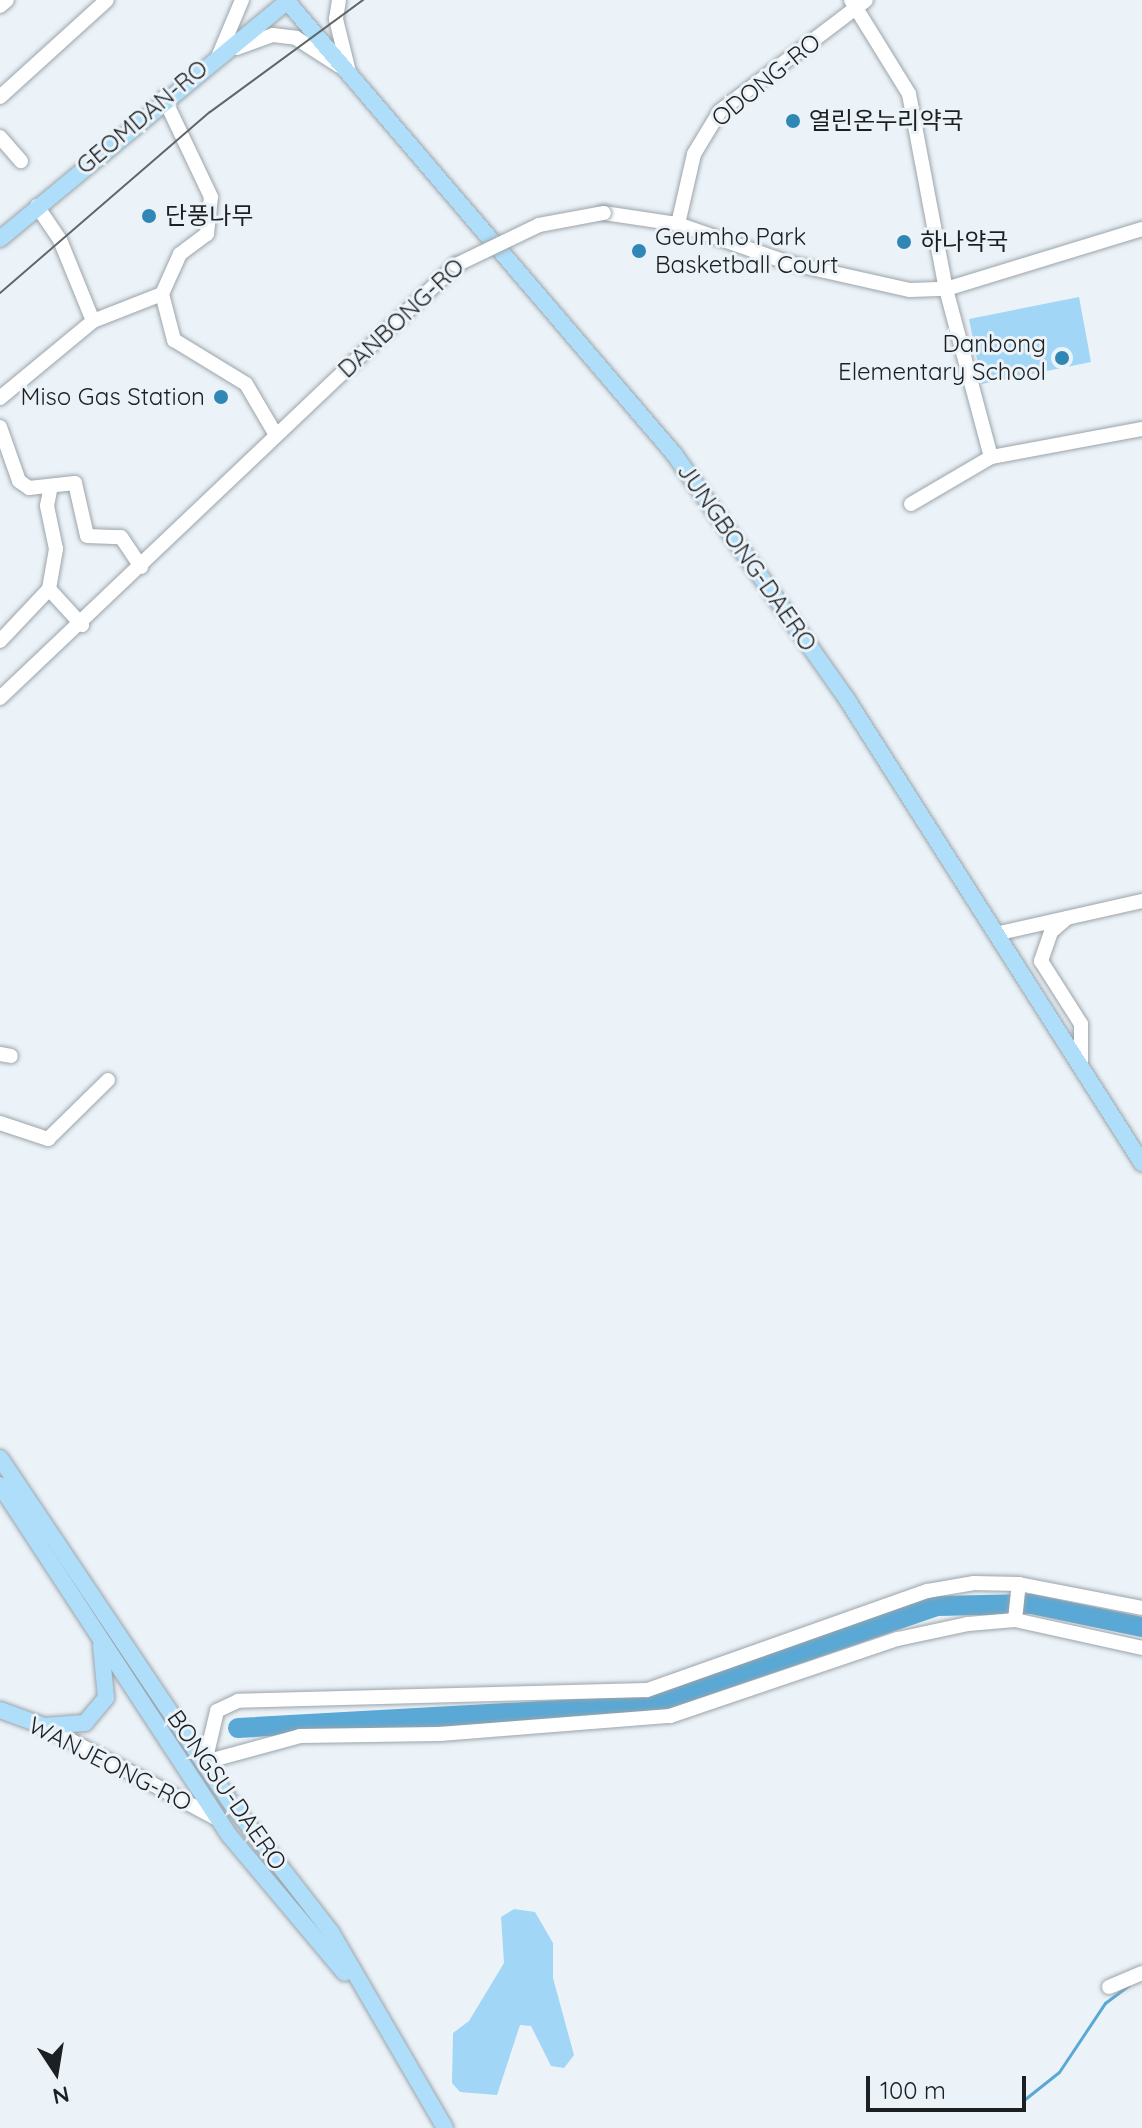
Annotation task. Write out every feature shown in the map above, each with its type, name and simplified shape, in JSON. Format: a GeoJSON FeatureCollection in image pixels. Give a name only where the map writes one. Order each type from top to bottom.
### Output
{"type":"FeatureCollection","features":[{"type":"Feature","properties":{"kind":"main road","name":"GEOMDAN-RO"},"geometry":{"type":"LineString","coordinates":[[0,239],[164,98],[287,0]]}},
{"type":"Feature","properties":{"kind":"main road","name":"JUNGBONG-DAERO"},"geometry":{"type":"LineString","coordinates":[[287,0],[674,454],[1000,933],[1142,1163]]}},
{"type":"Feature","properties":{"kind":"main road","name":"BONGSU-DAERO"},"geometry":{"type":"LineString","coordinates":[[0,1458],[186,1735],[283,1871],[331,1932],[445,2128]]}},
{"type":"Feature","properties":{"kind":"main road","name":"BONGSU-DAERO"},"geometry":{"type":"LineString","coordinates":[[0,1485],[219,1820]]}},
{"type":"Feature","properties":{"kind":"main road"},"geometry":{"type":"LineString","coordinates":[[44,1726],[85,1723],[99,1712],[108,1679],[99,1636]]}},
{"type":"Feature","properties":{"kind":"main road","name":"WANJEONG-RO"},"geometry":{"type":"LineString","coordinates":[[0,1710],[44,1726]]}},
{"type":"Feature","properties":{"kind":"main road"},"geometry":{"type":"LineString","coordinates":[[167,1742],[184,1744],[186,1735]]}},
{"type":"Feature","properties":{"kind":"main road"},"geometry":{"type":"LineString","coordinates":[[219,1820],[283,1871]]}},
{"type":"Feature","properties":{"kind":"main road"},"geometry":{"type":"LineString","coordinates":[[219,1820],[374,2008]]}},
{"type":"Feature","properties":{"kind":"street"},"geometry":{"type":"LineString","coordinates":[[0,6],[7,0]]}},
{"type":"Feature","properties":{"kind":"street"},"geometry":{"type":"LineString","coordinates":[[0,97],[107,0]]}},
{"type":"Feature","properties":{"kind":"street"},"geometry":{"type":"LineString","coordinates":[[213,59],[242,0]]}},
{"type":"Feature","properties":{"kind":"street"},"geometry":{"type":"LineString","coordinates":[[339,0],[336,19],[349,72]]}},
{"type":"Feature","properties":{"kind":"street"},"geometry":{"type":"LineString","coordinates":[[858,3],[909,94],[946,289],[991,457]]}},
{"type":"Feature","properties":{"kind":"street","name":"ODONG-RO"},"geometry":{"type":"LineString","coordinates":[[678,224],[707,127],[858,3]]}},
{"type":"Feature","properties":{"kind":"street"},"geometry":{"type":"LineString","coordinates":[[213,59],[273,35],[296,38],[349,72]]}},
{"type":"Feature","properties":{"kind":"street"},"geometry":{"type":"LineString","coordinates":[[164,98],[212,208],[207,234],[180,254],[162,294],[174,340],[246,384],[276,435]]}},
{"type":"Feature","properties":{"kind":"street"},"geometry":{"type":"LineString","coordinates":[[0,137],[21,161]]}},
{"type":"Feature","properties":{"kind":"street"},"geometry":{"type":"LineString","coordinates":[[37,206],[60,240],[93,321]]}},
{"type":"Feature","properties":{"kind":"street","name":"DANBONG-RO"},"geometry":{"type":"LineString","coordinates":[[0,698],[82,625],[456,265],[539,225],[604,213],[678,224],[854,281],[946,289],[1142,229]]}},
{"type":"Feature","properties":{"kind":"street"},"geometry":{"type":"LineString","coordinates":[[0,398],[93,321],[162,294]]}},
{"type":"Feature","properties":{"kind":"street"},"geometry":{"type":"LineString","coordinates":[[0,427],[19,481],[51,486],[75,483],[87,536],[121,537],[141,567]]}},
{"type":"Feature","properties":{"kind":"street"},"geometry":{"type":"LineString","coordinates":[[911,504],[991,457],[1142,429]]}},
{"type":"Feature","properties":{"kind":"street"},"geometry":{"type":"LineString","coordinates":[[0,641],[49,589],[56,549],[47,506],[51,486]]}},
{"type":"Feature","properties":{"kind":"street"},"geometry":{"type":"LineString","coordinates":[[49,589],[82,625]]}},
{"type":"Feature","properties":{"kind":"street"},"geometry":{"type":"LineString","coordinates":[[1000,933],[1142,901]]}},
{"type":"Feature","properties":{"kind":"street"},"geometry":{"type":"LineString","coordinates":[[1067,918],[1051,932],[1041,961],[1081,1024],[1081,1061]]}},
{"type":"Feature","properties":{"kind":"street"},"geometry":{"type":"LineString","coordinates":[[0,1123],[48,1139],[108,1080]]}},
{"type":"Feature","properties":{"kind":"street"},"geometry":{"type":"LineString","coordinates":[[1016,1620],[1019,1585]]}},
{"type":"Feature","properties":{"kind":"street"},"geometry":{"type":"LineString","coordinates":[[1142,1608],[1019,1585],[927,1591],[647,1690],[238,1701],[217,1711],[205,1762],[300,1736],[440,1734],[670,1716],[913,1634],[1016,1620],[1142,1648]]}},
{"type":"Feature","properties":{"kind":"street","name":"WANJEONG-RO"},"geometry":{"type":"LineString","coordinates":[[44,1726],[219,1820]]}},
{"type":"Feature","properties":{"kind":"street"},"geometry":{"type":"LineString","coordinates":[[1109,1987],[1142,1973]]}},
{"type":"Feature","properties":{"kind":"shaded area"},"geometry":{"type":"Polygon","coordinates":[[[1079,297],[1091,362],[982,384],[969,319],[1079,297]]]}},
{"type":"Feature","properties":{"kind":"shaded area"},"geometry":{"type":"Polygon","coordinates":[[[514,1909],[535,1912],[553,1943],[553,1978],[574,2055],[564,2068],[551,2066],[531,2026],[520,2025],[497,2095],[460,2092],[452,2083],[453,2033],[469,2021],[504,1963],[501,1917],[514,1909]]]}},
{"type":"Feature","properties":{"kind":"waterway"},"geometry":{"type":"LineString","coordinates":[[238,1728],[649,1705],[937,1606],[1031,1604],[1142,1627]]}},
{"type":"Feature","properties":{"kind":"waterway"},"geometry":{"type":"LineString","coordinates":[[1025,2099],[1059,2072],[1105,2003],[1129,1985]]}},
{"type":"Feature","properties":{"kind":"tram line"},"geometry":{"type":"LineString","coordinates":[[0,293],[210,112],[363,0]]}},
{"type":"Feature","properties":{"kind":"place","name":"열린온누리약국"},"geometry":{"type":"Point","coordinates":[793,121]}},
{"type":"Feature","properties":{"kind":"place","name":"단풍나무"},"geometry":{"type":"Point","coordinates":[149,216]}},
{"type":"Feature","properties":{"kind":"place","name":"하나약국"},"geometry":{"type":"Point","coordinates":[904,242]}},
{"type":"Feature","properties":{"kind":"place","name":"Geumho Park Basketball Court"},"geometry":{"type":"Point","coordinates":[639,251]}},
{"type":"Feature","properties":{"kind":"place","name":"Danbong Elementary School"},"geometry":{"type":"Point","coordinates":[1062,358]}},
{"type":"Feature","properties":{"kind":"place","name":"Miso Gas Station"},"geometry":{"type":"Point","coordinates":[221,397]}}]}
